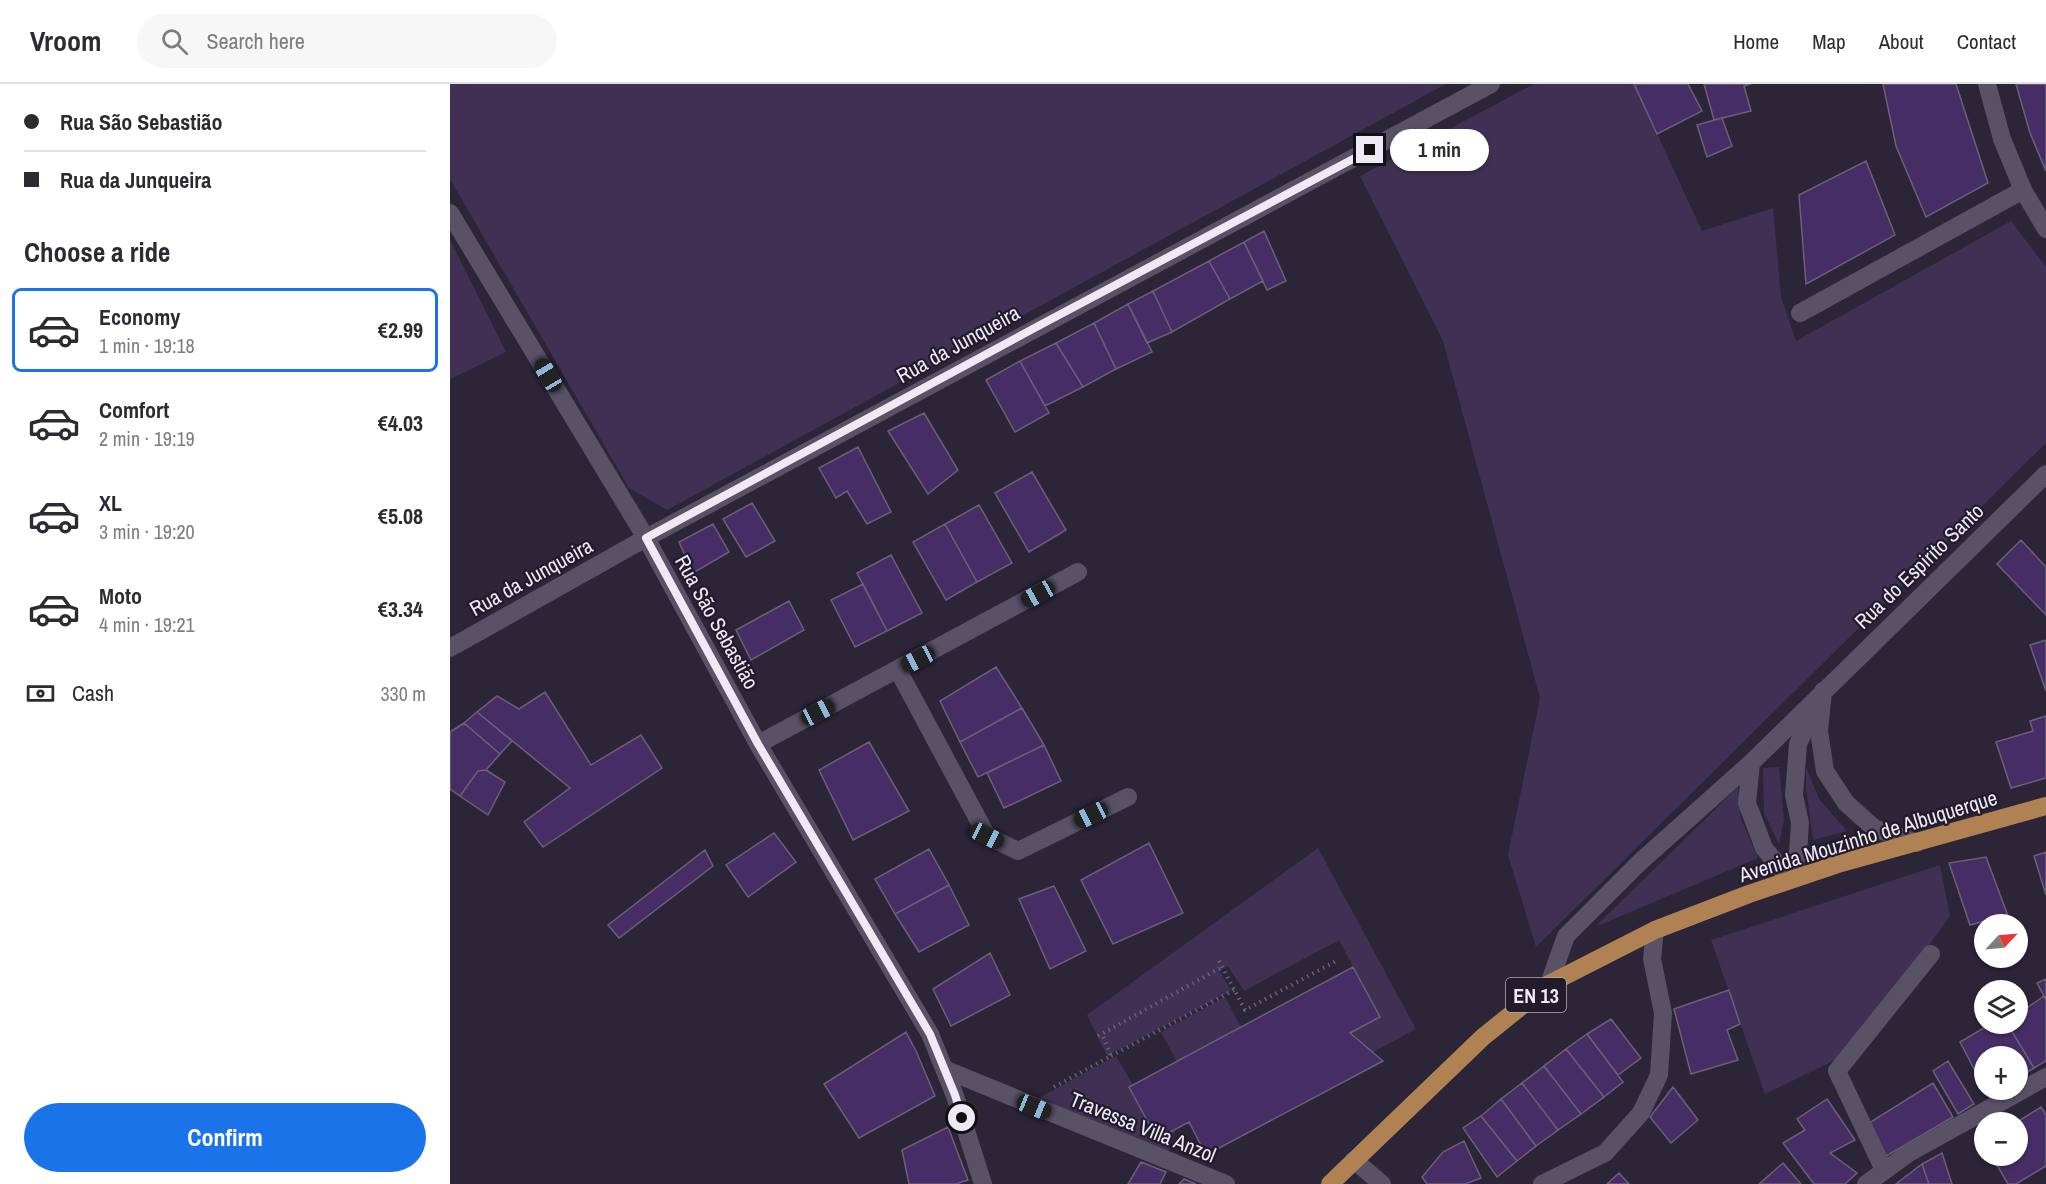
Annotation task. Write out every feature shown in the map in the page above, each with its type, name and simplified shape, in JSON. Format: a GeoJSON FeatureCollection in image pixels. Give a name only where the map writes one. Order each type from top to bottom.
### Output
{"type":"FeatureCollection","features":[{"type":"Feature","properties":{"kind":"main road","name":"Avenida Mouzinho de Albuquerque"},"geometry":{"type":"LineString","coordinates":[[1330,1184],[1483,1037],[1549,984],[1655,930],[1790,880],[1841,863],[2046,806]]}},
{"type":"Feature","properties":{"kind":"street","name":"Rua da Junqueira"},"geometry":{"type":"LineString","coordinates":[[450,648],[646,538],[1491,84]]}},
{"type":"Feature","properties":{"kind":"street"},"geometry":{"type":"LineString","coordinates":[[1987,84],[2002,140],[2023,190],[2046,229]]}},
{"type":"Feature","properties":{"kind":"street"},"geometry":{"type":"LineString","coordinates":[[1800,313],[2023,190]]}},
{"type":"Feature","properties":{"kind":"street","name":"Rua São Sebastião"},"geometry":{"type":"LineString","coordinates":[[450,213],[646,538],[758,744],[930,1034],[955,1095],[983,1184]]}},
{"type":"Feature","properties":{"kind":"street","name":"Rua do Espirito Santo"},"geometry":{"type":"LineString","coordinates":[[1549,984],[1566,936],[1641,862],[1751,763],[2046,474]]}},
{"type":"Feature","properties":{"kind":"street"},"geometry":{"type":"LineString","coordinates":[[758,744],[1078,572]]}},
{"type":"Feature","properties":{"kind":"street"},"geometry":{"type":"LineString","coordinates":[[898,670],[987,836],[1018,851],[1128,797]]}},
{"type":"Feature","properties":{"kind":"street"},"geometry":{"type":"LineString","coordinates":[[1823,691],[1819,731],[1825,771],[1846,803],[1874,828],[1917,843]]}},
{"type":"Feature","properties":{"kind":"street"},"geometry":{"type":"LineString","coordinates":[[1790,880],[1799,842],[1800,823],[1794,795],[1798,744],[1823,691]]}},
{"type":"Feature","properties":{"kind":"street"},"geometry":{"type":"LineString","coordinates":[[1751,763],[1747,803],[1764,848],[1790,880]]}},
{"type":"Feature","properties":{"kind":"street"},"geometry":{"type":"LineString","coordinates":[[1542,1184],[1605,1153],[1641,1113],[1659,1075],[1663,1013],[1652,959],[1655,930]]}},
{"type":"Feature","properties":{"kind":"street"},"geometry":{"type":"LineString","coordinates":[[1884,1170],[1838,1071],[1931,954]]}},
{"type":"Feature","properties":{"kind":"street","name":"Travessa Villa Anzol"},"geometry":{"type":"LineString","coordinates":[[944,1069],[1226,1184]]}},
{"type":"Feature","properties":{"kind":"street"},"geometry":{"type":"LineString","coordinates":[[1866,1184],[1909,1154],[2046,1077]]}},
{"type":"Feature","properties":{"kind":"street"},"geometry":{"type":"LineString","coordinates":[[1354,1160],[1382,1184]]}},
{"type":"Feature","properties":{"kind":"path"},"geometry":{"type":"LineString","coordinates":[[1220,961],[1245,1010],[1338,960]]}},
{"type":"Feature","properties":{"kind":"path"},"geometry":{"type":"LineString","coordinates":[[1111,1056],[1100,1035],[1222,967]]}},
{"type":"Feature","properties":{"kind":"path"},"geometry":{"type":"LineString","coordinates":[[1026,1104],[1234,990]]}},
{"type":"Feature","properties":{"kind":"shaded area"},"geometry":{"type":"Polygon","coordinates":[[[450,84],[1446,84],[667,510],[629,488],[450,179],[450,84]]]}},
{"type":"Feature","properties":{"kind":"shaded area"},"geometry":{"type":"Polygon","coordinates":[[[1534,84],[1634,84],[1702,231],[1773,208],[1781,297],[1796,341],[2011,221],[2046,267],[2046,443],[1536,947],[1508,855],[1540,698],[1443,341],[1360,176],[1534,84]]]}},
{"type":"Feature","properties":{"kind":"shaded area"},"geometry":{"type":"Polygon","coordinates":[[[450,240],[506,352],[450,379],[450,240]]]}},
{"type":"Feature","properties":{"kind":"shaded area"},"geometry":{"type":"Polygon","coordinates":[[[1779,767],[1784,820],[1779,844],[1764,813],[1763,768],[1779,767]]]}},
{"type":"Feature","properties":{"kind":"shaded area"},"geometry":{"type":"Polygon","coordinates":[[[1806,767],[1819,799],[1847,831],[1813,840],[1806,787],[1806,767]]]}},
{"type":"Feature","properties":{"kind":"shaded area"},"geometry":{"type":"Polygon","coordinates":[[[1738,787],[1741,819],[1758,858],[1595,927],[1738,787]]]}},
{"type":"Feature","properties":{"kind":"shaded area"},"geometry":{"type":"Polygon","coordinates":[[[1318,848],[1416,1029],[1373,1052],[1350,1033],[1380,1017],[1339,940],[1244,991],[1228,966],[1220,971],[1231,991],[1107,1056],[1087,1015],[1318,848]]]}},
{"type":"Feature","properties":{"kind":"shaded area"},"geometry":{"type":"Polygon","coordinates":[[[1940,865],[1950,916],[1850,1053],[1765,1094],[1711,940],[1940,865]]]}},
{"type":"Feature","properties":{"kind":"shaded area"},"geometry":{"type":"Polygon","coordinates":[[[1225,997],[1241,1027],[1177,1062],[1161,1032],[1225,997]]]}},
{"type":"Feature","properties":{"kind":"shaded area"},"geometry":{"type":"Polygon","coordinates":[[[1116,1056],[1133,1085],[1129,1088],[1156,1138],[1176,1128],[1168,1153],[1037,1099],[1116,1056]]]}},
{"type":"Feature","properties":{"kind":"building"},"geometry":{"type":"Polygon","coordinates":[[[1634,84],[1688,84],[1702,111],[1657,134],[1634,84]]]}},
{"type":"Feature","properties":{"kind":"building"},"geometry":{"type":"Polygon","coordinates":[[[1704,84],[1751,84],[1744,86],[1751,111],[1714,120],[1704,84]]]}},
{"type":"Feature","properties":{"kind":"building"},"geometry":{"type":"Polygon","coordinates":[[[1883,84],[1956,84],[1988,183],[1926,217],[1896,146],[1883,84]]]}},
{"type":"Feature","properties":{"kind":"building"},"geometry":{"type":"Polygon","coordinates":[[[2016,84],[2046,84],[2046,171],[2030,133],[2016,84]]]}},
{"type":"Feature","properties":{"kind":"building"},"geometry":{"type":"Polygon","coordinates":[[[1722,118],[1732,146],[1707,157],[1697,125],[1722,118]]]}},
{"type":"Feature","properties":{"kind":"building"},"geometry":{"type":"Polygon","coordinates":[[[1866,161],[1895,235],[1806,284],[1799,195],[1866,161]]]}},
{"type":"Feature","properties":{"kind":"building"},"geometry":{"type":"Polygon","coordinates":[[[1264,231],[1286,281],[1267,290],[1244,242],[1264,231]]]}},
{"type":"Feature","properties":{"kind":"building"},"geometry":{"type":"Polygon","coordinates":[[[1244,242],[1263,281],[1230,299],[1209,261],[1244,242]]]}},
{"type":"Feature","properties":{"kind":"building"},"geometry":{"type":"Polygon","coordinates":[[[1209,261],[1230,299],[1172,332],[1153,291],[1209,261]]]}},
{"type":"Feature","properties":{"kind":"building"},"geometry":{"type":"Polygon","coordinates":[[[1153,291],[1172,332],[1147,343],[1128,304],[1153,291]]]}},
{"type":"Feature","properties":{"kind":"building"},"geometry":{"type":"Polygon","coordinates":[[[1128,304],[1152,352],[1116,369],[1094,323],[1128,304]]]}},
{"type":"Feature","properties":{"kind":"building"},"geometry":{"type":"Polygon","coordinates":[[[1094,323],[1116,369],[1083,387],[1056,343],[1094,323]]]}},
{"type":"Feature","properties":{"kind":"building"},"geometry":{"type":"Polygon","coordinates":[[[1056,343],[1083,387],[1045,406],[1020,361],[1056,343]]]}},
{"type":"Feature","properties":{"kind":"building"},"geometry":{"type":"Polygon","coordinates":[[[1020,361],[1049,413],[1015,432],[986,380],[1020,361]]]}},
{"type":"Feature","properties":{"kind":"building"},"geometry":{"type":"Polygon","coordinates":[[[924,413],[958,470],[928,494],[888,431],[924,413]]]}},
{"type":"Feature","properties":{"kind":"building"},"geometry":{"type":"Polygon","coordinates":[[[858,447],[891,512],[867,524],[847,491],[836,498],[819,468],[858,447]]]}},
{"type":"Feature","properties":{"kind":"building"},"geometry":{"type":"Polygon","coordinates":[[[1032,472],[1066,530],[1029,552],[995,493],[1032,472]]]}},
{"type":"Feature","properties":{"kind":"building"},"geometry":{"type":"Polygon","coordinates":[[[752,503],[775,541],[746,557],[723,519],[752,503]]]}},
{"type":"Feature","properties":{"kind":"building"},"geometry":{"type":"Polygon","coordinates":[[[979,505],[1012,563],[977,582],[945,524],[979,505]]]}},
{"type":"Feature","properties":{"kind":"building"},"geometry":{"type":"Polygon","coordinates":[[[713,524],[729,552],[693,573],[679,542],[713,524]]]}},
{"type":"Feature","properties":{"kind":"building"},"geometry":{"type":"Polygon","coordinates":[[[945,524],[977,582],[946,600],[913,542],[945,524]]]}},
{"type":"Feature","properties":{"kind":"building"},"geometry":{"type":"Polygon","coordinates":[[[2021,540],[2046,567],[2046,615],[1997,564],[2021,540]]]}},
{"type":"Feature","properties":{"kind":"building"},"geometry":{"type":"Polygon","coordinates":[[[891,555],[922,613],[887,631],[857,573],[891,555]]]}},
{"type":"Feature","properties":{"kind":"building"},"geometry":{"type":"Polygon","coordinates":[[[863,584],[887,631],[855,647],[831,600],[863,584]]]}},
{"type":"Feature","properties":{"kind":"building"},"geometry":{"type":"Polygon","coordinates":[[[789,601],[804,630],[751,660],[736,630],[789,601]]]}},
{"type":"Feature","properties":{"kind":"building"},"geometry":{"type":"Polygon","coordinates":[[[2046,640],[2046,691],[2030,645],[2046,640]]]}},
{"type":"Feature","properties":{"kind":"building"},"geometry":{"type":"Polygon","coordinates":[[[996,667],[1022,708],[960,742],[940,701],[996,667]]]}},
{"type":"Feature","properties":{"kind":"building"},"geometry":{"type":"Polygon","coordinates":[[[545,692],[591,765],[641,735],[662,768],[543,847],[524,822],[570,788],[477,712],[497,696],[519,709],[545,692]]]}},
{"type":"Feature","properties":{"kind":"building"},"geometry":{"type":"Polygon","coordinates":[[[1022,708],[1044,745],[978,777],[960,742],[1022,708]]]}},
{"type":"Feature","properties":{"kind":"building"},"geometry":{"type":"Polygon","coordinates":[[[477,712],[512,741],[500,754],[464,723],[477,712]]]}},
{"type":"Feature","properties":{"kind":"building"},"geometry":{"type":"Polygon","coordinates":[[[2046,716],[2046,778],[2011,788],[1996,742],[2033,731],[2030,721],[2046,716]]]}},
{"type":"Feature","properties":{"kind":"building"},"geometry":{"type":"Polygon","coordinates":[[[464,723],[500,754],[486,770],[478,771],[460,796],[450,789],[450,732],[464,723]]]}},
{"type":"Feature","properties":{"kind":"building"},"geometry":{"type":"Polygon","coordinates":[[[869,742],[909,811],[853,840],[819,770],[869,742]]]}},
{"type":"Feature","properties":{"kind":"building"},"geometry":{"type":"Polygon","coordinates":[[[1044,745],[1061,781],[1004,808],[987,773],[1044,745]]]}},
{"type":"Feature","properties":{"kind":"building"},"geometry":{"type":"Polygon","coordinates":[[[486,770],[505,782],[488,815],[460,796],[478,771],[486,770]]]}},
{"type":"Feature","properties":{"kind":"building"},"geometry":{"type":"Polygon","coordinates":[[[774,833],[796,862],[748,897],[726,865],[774,833]]]}},
{"type":"Feature","properties":{"kind":"building"},"geometry":{"type":"Polygon","coordinates":[[[1149,843],[1183,913],[1113,944],[1081,880],[1149,843]]]}},
{"type":"Feature","properties":{"kind":"building"},"geometry":{"type":"Polygon","coordinates":[[[929,849],[949,885],[895,914],[875,879],[929,849]]]}},
{"type":"Feature","properties":{"kind":"building"},"geometry":{"type":"Polygon","coordinates":[[[705,850],[713,866],[619,938],[608,925],[705,850]]]}},
{"type":"Feature","properties":{"kind":"building"},"geometry":{"type":"Polygon","coordinates":[[[2046,852],[2046,895],[2034,856],[2046,852]]]}},
{"type":"Feature","properties":{"kind":"building"},"geometry":{"type":"Polygon","coordinates":[[[1986,857],[2007,914],[1974,914],[1974,924],[1970,925],[1949,863],[1986,857]]]}},
{"type":"Feature","properties":{"kind":"building"},"geometry":{"type":"Polygon","coordinates":[[[949,885],[969,925],[919,952],[895,914],[949,885]]]}},
{"type":"Feature","properties":{"kind":"building"},"geometry":{"type":"Polygon","coordinates":[[[1054,886],[1086,951],[1050,969],[1019,899],[1054,886]]]}},
{"type":"Feature","properties":{"kind":"building"},"geometry":{"type":"Polygon","coordinates":[[[990,953],[1010,995],[951,1026],[933,989],[990,953]]]}},
{"type":"Feature","properties":{"kind":"building"},"geometry":{"type":"Polygon","coordinates":[[[1353,967],[1380,1017],[1350,1033],[1383,1061],[1206,1155],[1189,1122],[1157,1139],[1129,1087],[1353,967]]]}},
{"type":"Feature","properties":{"kind":"building"},"geometry":{"type":"Polygon","coordinates":[[[2046,979],[2046,1000],[2037,983],[2046,979]]]}},
{"type":"Feature","properties":{"kind":"building"},"geometry":{"type":"Polygon","coordinates":[[[1729,990],[1740,1024],[1727,1030],[1738,1060],[1691,1074],[1674,1009],[1729,990]]]}},
{"type":"Feature","properties":{"kind":"building"},"geometry":{"type":"Polygon","coordinates":[[[2044,996],[2046,1000],[2046,1061],[2034,1068],[2028,1058],[2028,1046],[2021,1046],[2014,1034],[2028,1034],[2028,1007],[2044,996]]]}},
{"type":"Feature","properties":{"kind":"building"},"geometry":{"type":"Polygon","coordinates":[[[1611,1019],[1641,1058],[1618,1075],[1587,1034],[1611,1019]]]}},
{"type":"Feature","properties":{"kind":"building"},"geometry":{"type":"Polygon","coordinates":[[[906,1032],[935,1096],[859,1138],[824,1084],[906,1032]]]}},
{"type":"Feature","properties":{"kind":"building"},"geometry":{"type":"Polygon","coordinates":[[[1587,1034],[1623,1082],[1604,1097],[1566,1049],[1587,1034]]]}},
{"type":"Feature","properties":{"kind":"building"},"geometry":{"type":"Polygon","coordinates":[[[1974,1034],[2014,1034],[2021,1046],[1974,1046],[1974,1069],[1960,1042],[1974,1034]]]}},
{"type":"Feature","properties":{"kind":"building"},"geometry":{"type":"Polygon","coordinates":[[[1566,1049],[1604,1097],[1581,1114],[1544,1066],[1566,1049]]]}},
{"type":"Feature","properties":{"kind":"building"},"geometry":{"type":"Polygon","coordinates":[[[2028,1058],[2034,1068],[2028,1072],[2028,1058]]]}},
{"type":"Feature","properties":{"kind":"building"},"geometry":{"type":"Polygon","coordinates":[[[1948,1061],[1974,1104],[1958,1114],[1933,1071],[1948,1061]]]}},
{"type":"Feature","properties":{"kind":"building"},"geometry":{"type":"Polygon","coordinates":[[[1544,1066],[1581,1114],[1558,1130],[1522,1083],[1544,1066]]]}},
{"type":"Feature","properties":{"kind":"building"},"geometry":{"type":"Polygon","coordinates":[[[1522,1083],[1558,1130],[1536,1146],[1501,1099],[1522,1083]]]}},
{"type":"Feature","properties":{"kind":"building"},"geometry":{"type":"Polygon","coordinates":[[[1933,1083],[1953,1117],[1883,1158],[1869,1123],[1933,1083]]]}},
{"type":"Feature","properties":{"kind":"building"},"geometry":{"type":"Polygon","coordinates":[[[1673,1087],[1698,1120],[1671,1143],[1650,1117],[1673,1087]]]}},
{"type":"Feature","properties":{"kind":"building"},"geometry":{"type":"Polygon","coordinates":[[[1501,1099],[1536,1146],[1517,1161],[1481,1116],[1501,1099]]]}},
{"type":"Feature","properties":{"kind":"building"},"geometry":{"type":"Polygon","coordinates":[[[1827,1099],[1855,1140],[1830,1153],[1857,1173],[1845,1184],[1814,1184],[1783,1143],[1805,1130],[1797,1119],[1827,1099]]]}},
{"type":"Feature","properties":{"kind":"building"},"geometry":{"type":"Polygon","coordinates":[[[2041,1107],[2046,1115],[2046,1166],[2016,1184],[2008,1184],[1997,1166],[2028,1166],[2028,1115],[2041,1107]]]}},
{"type":"Feature","properties":{"kind":"building"},"geometry":{"type":"Polygon","coordinates":[[[1481,1116],[1517,1161],[1497,1177],[1463,1128],[1481,1116]]]}},
{"type":"Feature","properties":{"kind":"building"},"geometry":{"type":"Polygon","coordinates":[[[948,1127],[968,1180],[956,1184],[909,1184],[902,1150],[948,1127]]]}},
{"type":"Feature","properties":{"kind":"building"},"geometry":{"type":"Polygon","coordinates":[[[1464,1141],[1481,1178],[1465,1184],[1427,1184],[1422,1177],[1443,1152],[1464,1141]]]}},
{"type":"Feature","properties":{"kind":"building"},"geometry":{"type":"Polygon","coordinates":[[[1942,1153],[1952,1184],[1929,1184],[1922,1164],[1942,1153]]]}},
{"type":"Feature","properties":{"kind":"building"},"geometry":{"type":"Polygon","coordinates":[[[1141,1162],[1166,1172],[1160,1184],[1128,1184],[1141,1162]]]}},
{"type":"Feature","properties":{"kind":"building"},"geometry":{"type":"Polygon","coordinates":[[[1783,1163],[1801,1184],[1759,1184],[1783,1163]]]}},
{"type":"Feature","properties":{"kind":"building"},"geometry":{"type":"Polygon","coordinates":[[[1922,1164],[1929,1184],[1896,1184],[1922,1164]]]}},
{"type":"Feature","properties":{"kind":"building"},"geometry":{"type":"Polygon","coordinates":[[[1619,1173],[1629,1184],[1607,1184],[1619,1173]]]}},
{"type":"Feature","properties":{"kind":"building"},"geometry":{"type":"Polygon","coordinates":[[[1184,1179],[1196,1184],[1179,1184],[1184,1179]]]}},
{"type":"Feature","properties":{"kind":"route"},"geometry":{"type":"LineString","coordinates":[[962,1118],[930,1034],[758,744],[646,538],[1370,150]]}}]}
